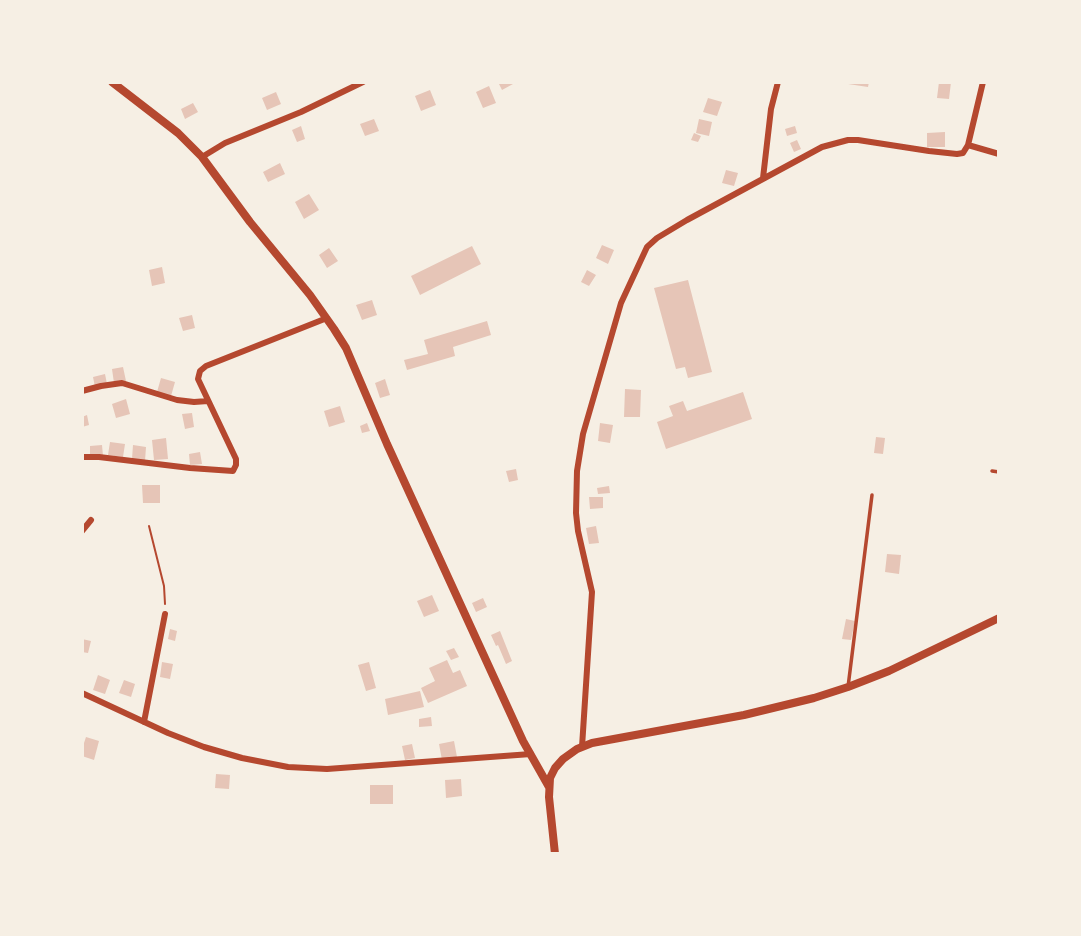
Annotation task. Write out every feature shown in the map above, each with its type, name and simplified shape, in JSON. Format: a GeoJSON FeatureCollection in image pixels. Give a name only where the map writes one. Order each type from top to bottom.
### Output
{"type":"FeatureCollection","features":[{"type":"Feature","properties":{"kind":"street"},"geometry":{"type":"LineString","coordinates":[[112,82],[178,133],[202,157],[250,222],[310,295],[346,348],[523,741],[549,787]]}},
{"type":"Feature","properties":{"kind":"street"},"geometry":{"type":"LineString","coordinates":[[202,157],[363,82]]}},
{"type":"Feature","properties":{"kind":"street"},"geometry":{"type":"LineString","coordinates":[[762,178],[771,109],[778,82]]}},
{"type":"Feature","properties":{"kind":"street"},"geometry":{"type":"LineString","coordinates":[[582,747],[592,592],[577,522],[577,471],[583,434],[621,303],[640,258],[652,241],[822,147],[858,139],[957,154],[967,150],[983,82]]}},
{"type":"Feature","properties":{"kind":"street"},"geometry":{"type":"LineString","coordinates":[[968,145],[999,154]]}},
{"type":"Feature","properties":{"kind":"street"},"geometry":{"type":"LineString","coordinates":[[82,457],[233,471],[236,459],[198,374],[202,368],[327,318]]}},
{"type":"Feature","properties":{"kind":"street"},"geometry":{"type":"LineString","coordinates":[[82,391],[122,383],[177,400],[208,401]]}},
{"type":"Feature","properties":{"kind":"street"},"geometry":{"type":"LineString","coordinates":[[82,531],[91,520]]}},
{"type":"Feature","properties":{"kind":"street"},"geometry":{"type":"LineString","coordinates":[[144,722],[165,614]]}},
{"type":"Feature","properties":{"kind":"street"},"geometry":{"type":"LineString","coordinates":[[555,854],[549,787],[555,768],[570,752],[592,743],[768,710],[848,687],[889,671],[999,618]]}},
{"type":"Feature","properties":{"kind":"street"},"geometry":{"type":"LineString","coordinates":[[82,693],[204,747],[268,764],[306,768],[406,764],[531,754]]}},
{"type":"Feature","properties":{"kind":"lane"},"geometry":{"type":"LineString","coordinates":[[992,471],[999,472]]}},
{"type":"Feature","properties":{"kind":"lane"},"geometry":{"type":"LineString","coordinates":[[848,687],[872,495]]}},
{"type":"Feature","properties":{"kind":"path"},"geometry":{"type":"LineString","coordinates":[[149,526],[164,586],[165,614]]}},
{"type":"Feature","properties":{"kind":"building"},"geometry":{"type":"Polygon","coordinates":[[[498,82],[512,82],[513,84],[502,90],[498,82]]]}},
{"type":"Feature","properties":{"kind":"building"},"geometry":{"type":"Polygon","coordinates":[[[869,82],[868,87],[848,84],[869,82]]]}},
{"type":"Feature","properties":{"kind":"building"},"geometry":{"type":"Polygon","coordinates":[[[939,82],[951,82],[949,99],[937,98],[939,82]]]}},
{"type":"Feature","properties":{"kind":"building"},"geometry":{"type":"Polygon","coordinates":[[[489,86],[496,103],[483,108],[476,92],[489,86]]]}},
{"type":"Feature","properties":{"kind":"building"},"geometry":{"type":"Polygon","coordinates":[[[430,90],[436,105],[421,111],[415,96],[430,90]]]}},
{"type":"Feature","properties":{"kind":"building"},"geometry":{"type":"Polygon","coordinates":[[[276,92],[281,104],[267,110],[262,98],[276,92]]]}},
{"type":"Feature","properties":{"kind":"building"},"geometry":{"type":"Polygon","coordinates":[[[708,98],[722,102],[717,116],[703,112],[708,98]]]}},
{"type":"Feature","properties":{"kind":"building"},"geometry":{"type":"Polygon","coordinates":[[[193,103],[198,112],[185,119],[181,109],[193,103]]]}},
{"type":"Feature","properties":{"kind":"building"},"geometry":{"type":"Polygon","coordinates":[[[374,119],[379,131],[365,136],[360,124],[374,119]]]}},
{"type":"Feature","properties":{"kind":"building"},"geometry":{"type":"Polygon","coordinates":[[[699,119],[712,122],[709,136],[696,133],[699,119]]]}},
{"type":"Feature","properties":{"kind":"building"},"geometry":{"type":"Polygon","coordinates":[[[301,126],[305,139],[297,142],[292,130],[301,126]]]}},
{"type":"Feature","properties":{"kind":"building"},"geometry":{"type":"Polygon","coordinates":[[[795,126],[797,133],[787,136],[785,129],[795,126]]]}},
{"type":"Feature","properties":{"kind":"building"},"geometry":{"type":"Polygon","coordinates":[[[945,132],[945,147],[927,147],[927,133],[945,132]]]}},
{"type":"Feature","properties":{"kind":"building"},"geometry":{"type":"Polygon","coordinates":[[[694,133],[701,136],[698,142],[691,140],[694,133]]]}},
{"type":"Feature","properties":{"kind":"building"},"geometry":{"type":"Polygon","coordinates":[[[797,140],[801,149],[794,152],[790,143],[797,140]]]}},
{"type":"Feature","properties":{"kind":"building"},"geometry":{"type":"Polygon","coordinates":[[[280,163],[285,174],[268,182],[263,172],[280,163]]]}},
{"type":"Feature","properties":{"kind":"building"},"geometry":{"type":"Polygon","coordinates":[[[726,170],[738,173],[734,186],[722,183],[726,170]]]}},
{"type":"Feature","properties":{"kind":"building"},"geometry":{"type":"Polygon","coordinates":[[[309,194],[319,210],[304,219],[295,202],[309,194]]]}},
{"type":"Feature","properties":{"kind":"building"},"geometry":{"type":"Polygon","coordinates":[[[602,245],[614,250],[608,264],[596,258],[602,245]]]}},
{"type":"Feature","properties":{"kind":"building"},"geometry":{"type":"Polygon","coordinates":[[[472,246],[481,264],[420,295],[411,276],[472,246]]]}},
{"type":"Feature","properties":{"kind":"building"},"geometry":{"type":"Polygon","coordinates":[[[329,248],[338,261],[327,268],[319,255],[329,248]]]}},
{"type":"Feature","properties":{"kind":"building"},"geometry":{"type":"Polygon","coordinates":[[[162,267],[165,283],[152,286],[149,270],[162,267]]]}},
{"type":"Feature","properties":{"kind":"building"},"geometry":{"type":"Polygon","coordinates":[[[587,270],[596,275],[589,286],[581,282],[587,270]]]}},
{"type":"Feature","properties":{"kind":"building"},"geometry":{"type":"Polygon","coordinates":[[[688,280],[712,372],[688,378],[685,367],[676,369],[654,288],[688,280]]]}},
{"type":"Feature","properties":{"kind":"building"},"geometry":{"type":"Polygon","coordinates":[[[372,300],[377,315],[362,320],[356,305],[372,300]]]}},
{"type":"Feature","properties":{"kind":"building"},"geometry":{"type":"Polygon","coordinates":[[[192,315],[195,328],[183,331],[179,318],[192,315]]]}},
{"type":"Feature","properties":{"kind":"building"},"geometry":{"type":"Polygon","coordinates":[[[487,321],[491,335],[453,347],[455,356],[407,370],[404,360],[428,354],[424,340],[487,321]]]}},
{"type":"Feature","properties":{"kind":"building"},"geometry":{"type":"Polygon","coordinates":[[[123,367],[126,381],[114,383],[112,369],[123,367]]]}},
{"type":"Feature","properties":{"kind":"building"},"geometry":{"type":"Polygon","coordinates":[[[105,374],[107,384],[95,387],[93,377],[105,374]]]}},
{"type":"Feature","properties":{"kind":"building"},"geometry":{"type":"Polygon","coordinates":[[[161,378],[175,382],[171,396],[157,392],[161,378]]]}},
{"type":"Feature","properties":{"kind":"building"},"geometry":{"type":"Polygon","coordinates":[[[385,379],[390,395],[380,398],[375,383],[385,379]]]}},
{"type":"Feature","properties":{"kind":"building"},"geometry":{"type":"Polygon","coordinates":[[[625,389],[641,390],[640,417],[624,417],[625,389]]]}},
{"type":"Feature","properties":{"kind":"building"},"geometry":{"type":"Polygon","coordinates":[[[743,392],[752,419],[666,449],[657,422],[673,416],[669,406],[683,401],[687,411],[743,392]]]}},
{"type":"Feature","properties":{"kind":"building"},"geometry":{"type":"Polygon","coordinates":[[[126,399],[130,414],[116,418],[112,404],[126,399]]]}},
{"type":"Feature","properties":{"kind":"building"},"geometry":{"type":"Polygon","coordinates":[[[340,406],[345,422],[329,427],[324,411],[340,406]]]}},
{"type":"Feature","properties":{"kind":"building"},"geometry":{"type":"Polygon","coordinates":[[[192,413],[194,427],[185,429],[182,414],[192,413]]]}},
{"type":"Feature","properties":{"kind":"building"},"geometry":{"type":"Polygon","coordinates":[[[87,415],[89,425],[82,427],[82,417],[87,415]]]}},
{"type":"Feature","properties":{"kind":"building"},"geometry":{"type":"Polygon","coordinates":[[[367,423],[370,431],[362,433],[360,426],[367,423]]]}},
{"type":"Feature","properties":{"kind":"building"},"geometry":{"type":"Polygon","coordinates":[[[600,423],[613,425],[610,443],[598,441],[600,423]]]}},
{"type":"Feature","properties":{"kind":"building"},"geometry":{"type":"Polygon","coordinates":[[[876,437],[885,438],[883,454],[874,453],[876,437]]]}},
{"type":"Feature","properties":{"kind":"building"},"geometry":{"type":"Polygon","coordinates":[[[166,438],[168,459],[154,460],[152,440],[166,438]]]}},
{"type":"Feature","properties":{"kind":"building"},"geometry":{"type":"Polygon","coordinates":[[[110,442],[125,444],[123,457],[108,455],[110,442]]]}},
{"type":"Feature","properties":{"kind":"building"},"geometry":{"type":"Polygon","coordinates":[[[102,445],[103,456],[90,457],[90,446],[102,445]]]}},
{"type":"Feature","properties":{"kind":"building"},"geometry":{"type":"Polygon","coordinates":[[[133,445],[146,447],[145,461],[132,459],[133,445]]]}},
{"type":"Feature","properties":{"kind":"building"},"geometry":{"type":"Polygon","coordinates":[[[200,452],[202,464],[190,465],[189,454],[200,452]]]}},
{"type":"Feature","properties":{"kind":"building"},"geometry":{"type":"Polygon","coordinates":[[[516,469],[518,480],[509,482],[506,471],[516,469]]]}},
{"type":"Feature","properties":{"kind":"building"},"geometry":{"type":"Polygon","coordinates":[[[142,485],[160,485],[160,503],[143,503],[142,485]]]}},
{"type":"Feature","properties":{"kind":"building"},"geometry":{"type":"Polygon","coordinates":[[[609,486],[610,493],[598,494],[597,488],[609,486]]]}},
{"type":"Feature","properties":{"kind":"building"},"geometry":{"type":"Polygon","coordinates":[[[589,497],[603,497],[603,508],[590,509],[589,497]]]}},
{"type":"Feature","properties":{"kind":"building"},"geometry":{"type":"Polygon","coordinates":[[[596,526],[599,543],[589,544],[586,528],[596,526]]]}},
{"type":"Feature","properties":{"kind":"building"},"geometry":{"type":"Polygon","coordinates":[[[887,554],[901,555],[899,574],[885,572],[887,554]]]}},
{"type":"Feature","properties":{"kind":"building"},"geometry":{"type":"Polygon","coordinates":[[[432,595],[439,611],[424,617],[417,601],[432,595]]]}},
{"type":"Feature","properties":{"kind":"building"},"geometry":{"type":"Polygon","coordinates":[[[483,598],[487,607],[476,612],[472,603],[483,598]]]}},
{"type":"Feature","properties":{"kind":"building"},"geometry":{"type":"Polygon","coordinates":[[[846,619],[855,621],[851,640],[842,639],[846,619]]]}},
{"type":"Feature","properties":{"kind":"building"},"geometry":{"type":"Polygon","coordinates":[[[170,629],[177,631],[175,641],[168,639],[170,629]]]}},
{"type":"Feature","properties":{"kind":"building"},"geometry":{"type":"Polygon","coordinates":[[[500,631],[512,661],[506,664],[491,635],[500,631]]]}},
{"type":"Feature","properties":{"kind":"building"},"geometry":{"type":"Polygon","coordinates":[[[82,639],[91,641],[88,653],[82,652],[82,639]]]}},
{"type":"Feature","properties":{"kind":"building"},"geometry":{"type":"Polygon","coordinates":[[[454,648],[459,657],[451,660],[446,651],[454,648]]]}},
{"type":"Feature","properties":{"kind":"building"},"geometry":{"type":"Polygon","coordinates":[[[447,660],[453,673],[460,670],[467,686],[428,703],[421,688],[435,681],[429,668],[447,660]]]}},
{"type":"Feature","properties":{"kind":"building"},"geometry":{"type":"Polygon","coordinates":[[[162,662],[173,664],[170,679],[160,677],[162,662]]]}},
{"type":"Feature","properties":{"kind":"building"},"geometry":{"type":"Polygon","coordinates":[[[369,662],[376,688],[366,691],[358,665],[369,662]]]}},
{"type":"Feature","properties":{"kind":"building"},"geometry":{"type":"Polygon","coordinates":[[[98,675],[110,680],[105,694],[93,690],[98,675]]]}},
{"type":"Feature","properties":{"kind":"building"},"geometry":{"type":"Polygon","coordinates":[[[124,680],[135,684],[131,697],[119,693],[124,680]]]}},
{"type":"Feature","properties":{"kind":"building"},"geometry":{"type":"Polygon","coordinates":[[[420,691],[424,707],[388,715],[385,699],[420,691]]]}},
{"type":"Feature","properties":{"kind":"building"},"geometry":{"type":"Polygon","coordinates":[[[431,717],[432,726],[419,727],[419,719],[431,717]]]}},
{"type":"Feature","properties":{"kind":"building"},"geometry":{"type":"Polygon","coordinates":[[[86,737],[99,741],[94,760],[82,756],[86,737]]]}},
{"type":"Feature","properties":{"kind":"building"},"geometry":{"type":"Polygon","coordinates":[[[454,741],[457,757],[442,760],[439,744],[454,741]]]}},
{"type":"Feature","properties":{"kind":"building"},"geometry":{"type":"Polygon","coordinates":[[[412,744],[415,758],[405,760],[402,746],[412,744]]]}},
{"type":"Feature","properties":{"kind":"building"},"geometry":{"type":"Polygon","coordinates":[[[216,774],[230,775],[229,789],[215,788],[216,774]]]}},
{"type":"Feature","properties":{"kind":"building"},"geometry":{"type":"Polygon","coordinates":[[[461,779],[462,796],[446,798],[445,780],[461,779]]]}},
{"type":"Feature","properties":{"kind":"building"},"geometry":{"type":"Polygon","coordinates":[[[370,785],[393,785],[393,804],[370,804],[370,785]]]}}]}
